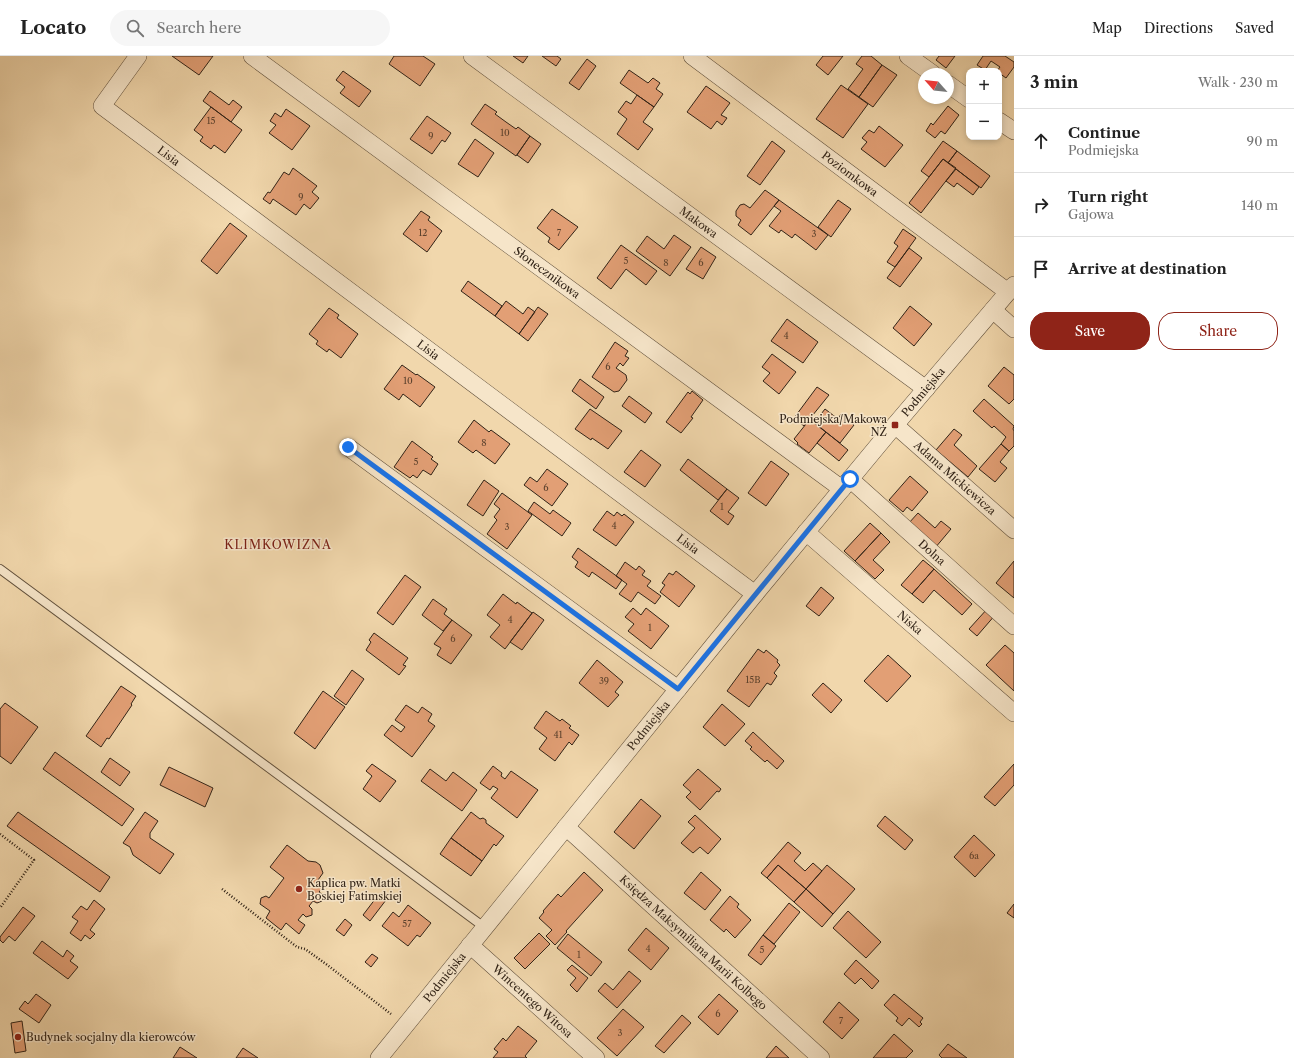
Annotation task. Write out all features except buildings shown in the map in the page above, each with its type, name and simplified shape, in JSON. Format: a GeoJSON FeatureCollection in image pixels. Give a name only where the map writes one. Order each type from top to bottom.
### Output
{"type":"FeatureCollection","features":[{"type":"Feature","properties":{"kind":"street","name":"Lisia"},"geometry":{"type":"LineString","coordinates":[[138,56],[102,106],[755,594]]}},
{"type":"Feature","properties":{"kind":"street","name":"Słonecznikowa"},"geometry":{"type":"LineString","coordinates":[[252,56],[846,484]]}},
{"type":"Feature","properties":{"kind":"street","name":"Makowa"},"geometry":{"type":"LineString","coordinates":[[472,56],[926,389]]}},
{"type":"Feature","properties":{"kind":"street","name":"Poziomkowa"},"geometry":{"type":"LineString","coordinates":[[692,56],[1011,288]]}},
{"type":"Feature","properties":{"kind":"street"},"geometry":{"type":"LineString","coordinates":[[908,56],[925,68]]}},
{"type":"Feature","properties":{"kind":"street"},"geometry":{"type":"LineString","coordinates":[[954,88],[966,97]]}},
{"type":"Feature","properties":{"kind":"street"},"geometry":{"type":"LineString","coordinates":[[1002,123],[1014,131]]}},
{"type":"Feature","properties":{"kind":"street","name":"Podmiejska"},"geometry":{"type":"LineString","coordinates":[[379,1058],[755,594],[1011,288]]}},
{"type":"Feature","properties":{"kind":"street"},"geometry":{"type":"LineString","coordinates":[[993,310],[1014,329]]}},
{"type":"Feature","properties":{"kind":"street","name":"Adama Mickiewicza"},"geometry":{"type":"LineString","coordinates":[[895,425],[1014,530]]}},
{"type":"Feature","properties":{"kind":"street"},"geometry":{"type":"LineString","coordinates":[[348,447],[678,689]]}},
{"type":"Feature","properties":{"kind":"street","name":"Dolna"},"geometry":{"type":"LineString","coordinates":[[846,484],[1014,626]]}},
{"type":"Feature","properties":{"kind":"street","name":"Niska"},"geometry":{"type":"LineString","coordinates":[[806,532],[1014,714]]}},
{"type":"Feature","properties":{"kind":"street","name":"Księdza Maksymiliana Marii Kolbego"},"geometry":{"type":"LineString","coordinates":[[566,827],[821,1058]]}},
{"type":"Feature","properties":{"kind":"street","name":"Wincentego Witosa"},"geometry":{"type":"LineString","coordinates":[[470,945],[596,1058]]}},
{"type":"Feature","properties":{"kind":"lane"},"geometry":{"type":"LineString","coordinates":[[0,569],[484,927]]}},
{"type":"Feature","properties":{"kind":"path"},"geometry":{"type":"LineString","coordinates":[[0,834],[34,860],[0,908]]}},
{"type":"Feature","properties":{"kind":"path"},"geometry":{"type":"LineString","coordinates":[[222,889],[297,947],[305,949],[326,964],[406,1025]]}},
{"type":"Feature","properties":{"kind":"place","name":"Podmiejska/Makowa NŻ"},"geometry":{"type":"Point","coordinates":[895,425]}},
{"type":"Feature","properties":{"kind":"place","name":"Kaplica pw. Matki Boskiej Fatimskiej"},"geometry":{"type":"Point","coordinates":[299,889]}},
{"type":"Feature","properties":{"kind":"place","name":"Budynek socjalny dla kierowców"},"geometry":{"type":"Point","coordinates":[18,1037]}},
{"type":"Feature","properties":{"kind":"district","name":"KLIMKOWIZNA"},"geometry":{"type":"Point","coordinates":[278,545]}},
{"type":"Feature","properties":{"kind":"route"},"geometry":{"type":"LineString","coordinates":[[348,447],[678,689],[850,479]]}}]}
